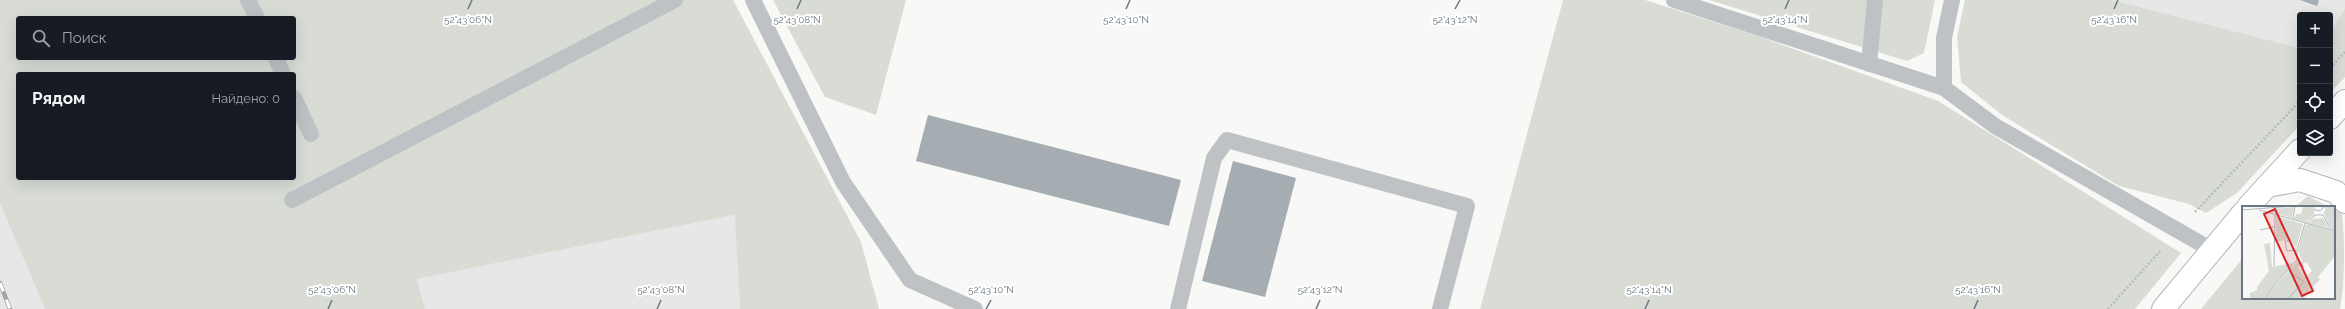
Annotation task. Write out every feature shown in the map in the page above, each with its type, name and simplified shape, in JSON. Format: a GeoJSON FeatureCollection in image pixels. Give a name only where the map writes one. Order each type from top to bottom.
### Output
{"type":"FeatureCollection","features":[{"type":"Feature","properties":{"kind":"main road"},"geometry":{"type":"LineString","coordinates":[[2333,115],[2345,101]]}},
{"type":"Feature","properties":{"kind":"main road"},"geometry":{"type":"LineString","coordinates":[[2249,206],[2297,153]]}},
{"type":"Feature","properties":{"kind":"main road"},"geometry":{"type":"LineString","coordinates":[[2268,186],[2300,180],[2336,192],[2345,202]]}},
{"type":"Feature","properties":{"kind":"main road"},"geometry":{"type":"LineString","coordinates":[[2163,309],[2242,214]]}},
{"type":"Feature","properties":{"kind":"lane"},"geometry":{"type":"LineString","coordinates":[[248,0],[256,16]]}},
{"type":"Feature","properties":{"kind":"lane"},"geometry":{"type":"LineString","coordinates":[[292,200],[675,0]]}},
{"type":"Feature","properties":{"kind":"lane"},"geometry":{"type":"LineString","coordinates":[[753,0],[843,182],[910,280],[975,309]]}},
{"type":"Feature","properties":{"kind":"lane"},"geometry":{"type":"LineString","coordinates":[[1674,0],[1944,88],[1995,126],[2212,250]]}},
{"type":"Feature","properties":{"kind":"lane"},"geometry":{"type":"LineString","coordinates":[[1869,64],[1875,0]]}},
{"type":"Feature","properties":{"kind":"lane"},"geometry":{"type":"LineString","coordinates":[[1944,88],[1944,38],[1952,0]]}},
{"type":"Feature","properties":{"kind":"lane"},"geometry":{"type":"LineString","coordinates":[[277,60],[282,72]]}},
{"type":"Feature","properties":{"kind":"lane"},"geometry":{"type":"LineString","coordinates":[[296,102],[311,134]]}},
{"type":"Feature","properties":{"kind":"lane"},"geometry":{"type":"LineString","coordinates":[[1178,309],[1214,158],[1227,140],[1467,206],[1440,309]]}},
{"type":"Feature","properties":{"kind":"path"},"geometry":{"type":"LineString","coordinates":[[2333,65],[2345,52]]}},
{"type":"Feature","properties":{"kind":"path"},"geometry":{"type":"LineString","coordinates":[[2108,309],[2178,231],[2297,104]]}},
{"type":"Feature","properties":{"kind":"shaded area"},"geometry":{"type":"Polygon","coordinates":[[[0,0],[733,0],[861,242],[879,309],[740,309],[735,215],[417,279],[425,309],[45,309],[0,204],[0,0]]]}},
{"type":"Feature","properties":{"kind":"shaded area"},"geometry":{"type":"Polygon","coordinates":[[[773,0],[906,0],[876,115],[825,97],[773,0]]]}},
{"type":"Feature","properties":{"kind":"shaded area"},"geometry":{"type":"Polygon","coordinates":[[[1563,0],[1645,0],[1758,36],[1938,101],[2181,253],[2135,309],[1480,309],[1563,0]]]}},
{"type":"Feature","properties":{"kind":"shaded area"},"geometry":{"type":"Polygon","coordinates":[[[1709,0],[1935,0],[1924,53],[1907,61],[1709,0]]]}},
{"type":"Feature","properties":{"kind":"shaded area"},"geometry":{"type":"Polygon","coordinates":[[[1965,0],[2112,0],[2297,47],[2297,128],[2237,193],[2206,213],[2189,204],[2119,186],[2002,115],[1961,82],[1957,37],[1965,0]]]}},
{"type":"Feature","properties":{"kind":"shaded area"},"geometry":{"type":"Polygon","coordinates":[[[2112,0],[2345,0],[2345,8],[2333,29],[2333,12],[2297,12],[2297,47],[2112,0]]]}},
{"type":"Feature","properties":{"kind":"shaded area"},"geometry":{"type":"Polygon","coordinates":[[[2345,8],[2345,77],[2333,90],[2333,48],[2333,29],[2345,8]]]}},
{"type":"Feature","properties":{"kind":"shaded area"},"geometry":{"type":"Polygon","coordinates":[[[2308,196],[2326,206],[2296,206],[2308,196]]]}},
{"type":"Feature","properties":{"kind":"shaded area"},"geometry":{"type":"Polygon","coordinates":[[[0,204],[45,309],[0,309],[0,204]]]}},
{"type":"Feature","properties":{"kind":"shaded area"},"geometry":{"type":"Polygon","coordinates":[[[2335,210],[2342,214],[2344,275],[2340,309],[2201,309],[2242,259],[2242,299],[2335,299],[2335,210]]]}},
{"type":"Feature","properties":{"kind":"shaded area"},"geometry":{"type":"Polygon","coordinates":[[[736,215],[740,309],[425,309],[417,279],[736,215]]]}},
{"type":"Feature","properties":{"kind":"building"},"geometry":{"type":"Polygon","coordinates":[[[2300,0],[2319,0],[2317,6],[2300,0]]]}},
{"type":"Feature","properties":{"kind":"building"},"geometry":{"type":"Polygon","coordinates":[[[928,115],[1181,180],[1169,226],[916,161],[928,115]]]}},
{"type":"Feature","properties":{"kind":"building"},"geometry":{"type":"Polygon","coordinates":[[[1233,161],[1296,178],[1265,297],[1202,281],[1233,161]]]}},
{"type":"Feature","properties":{"kind":"railway"},"geometry":{"type":"LineString","coordinates":[[0,283],[10,309]]}}]}
